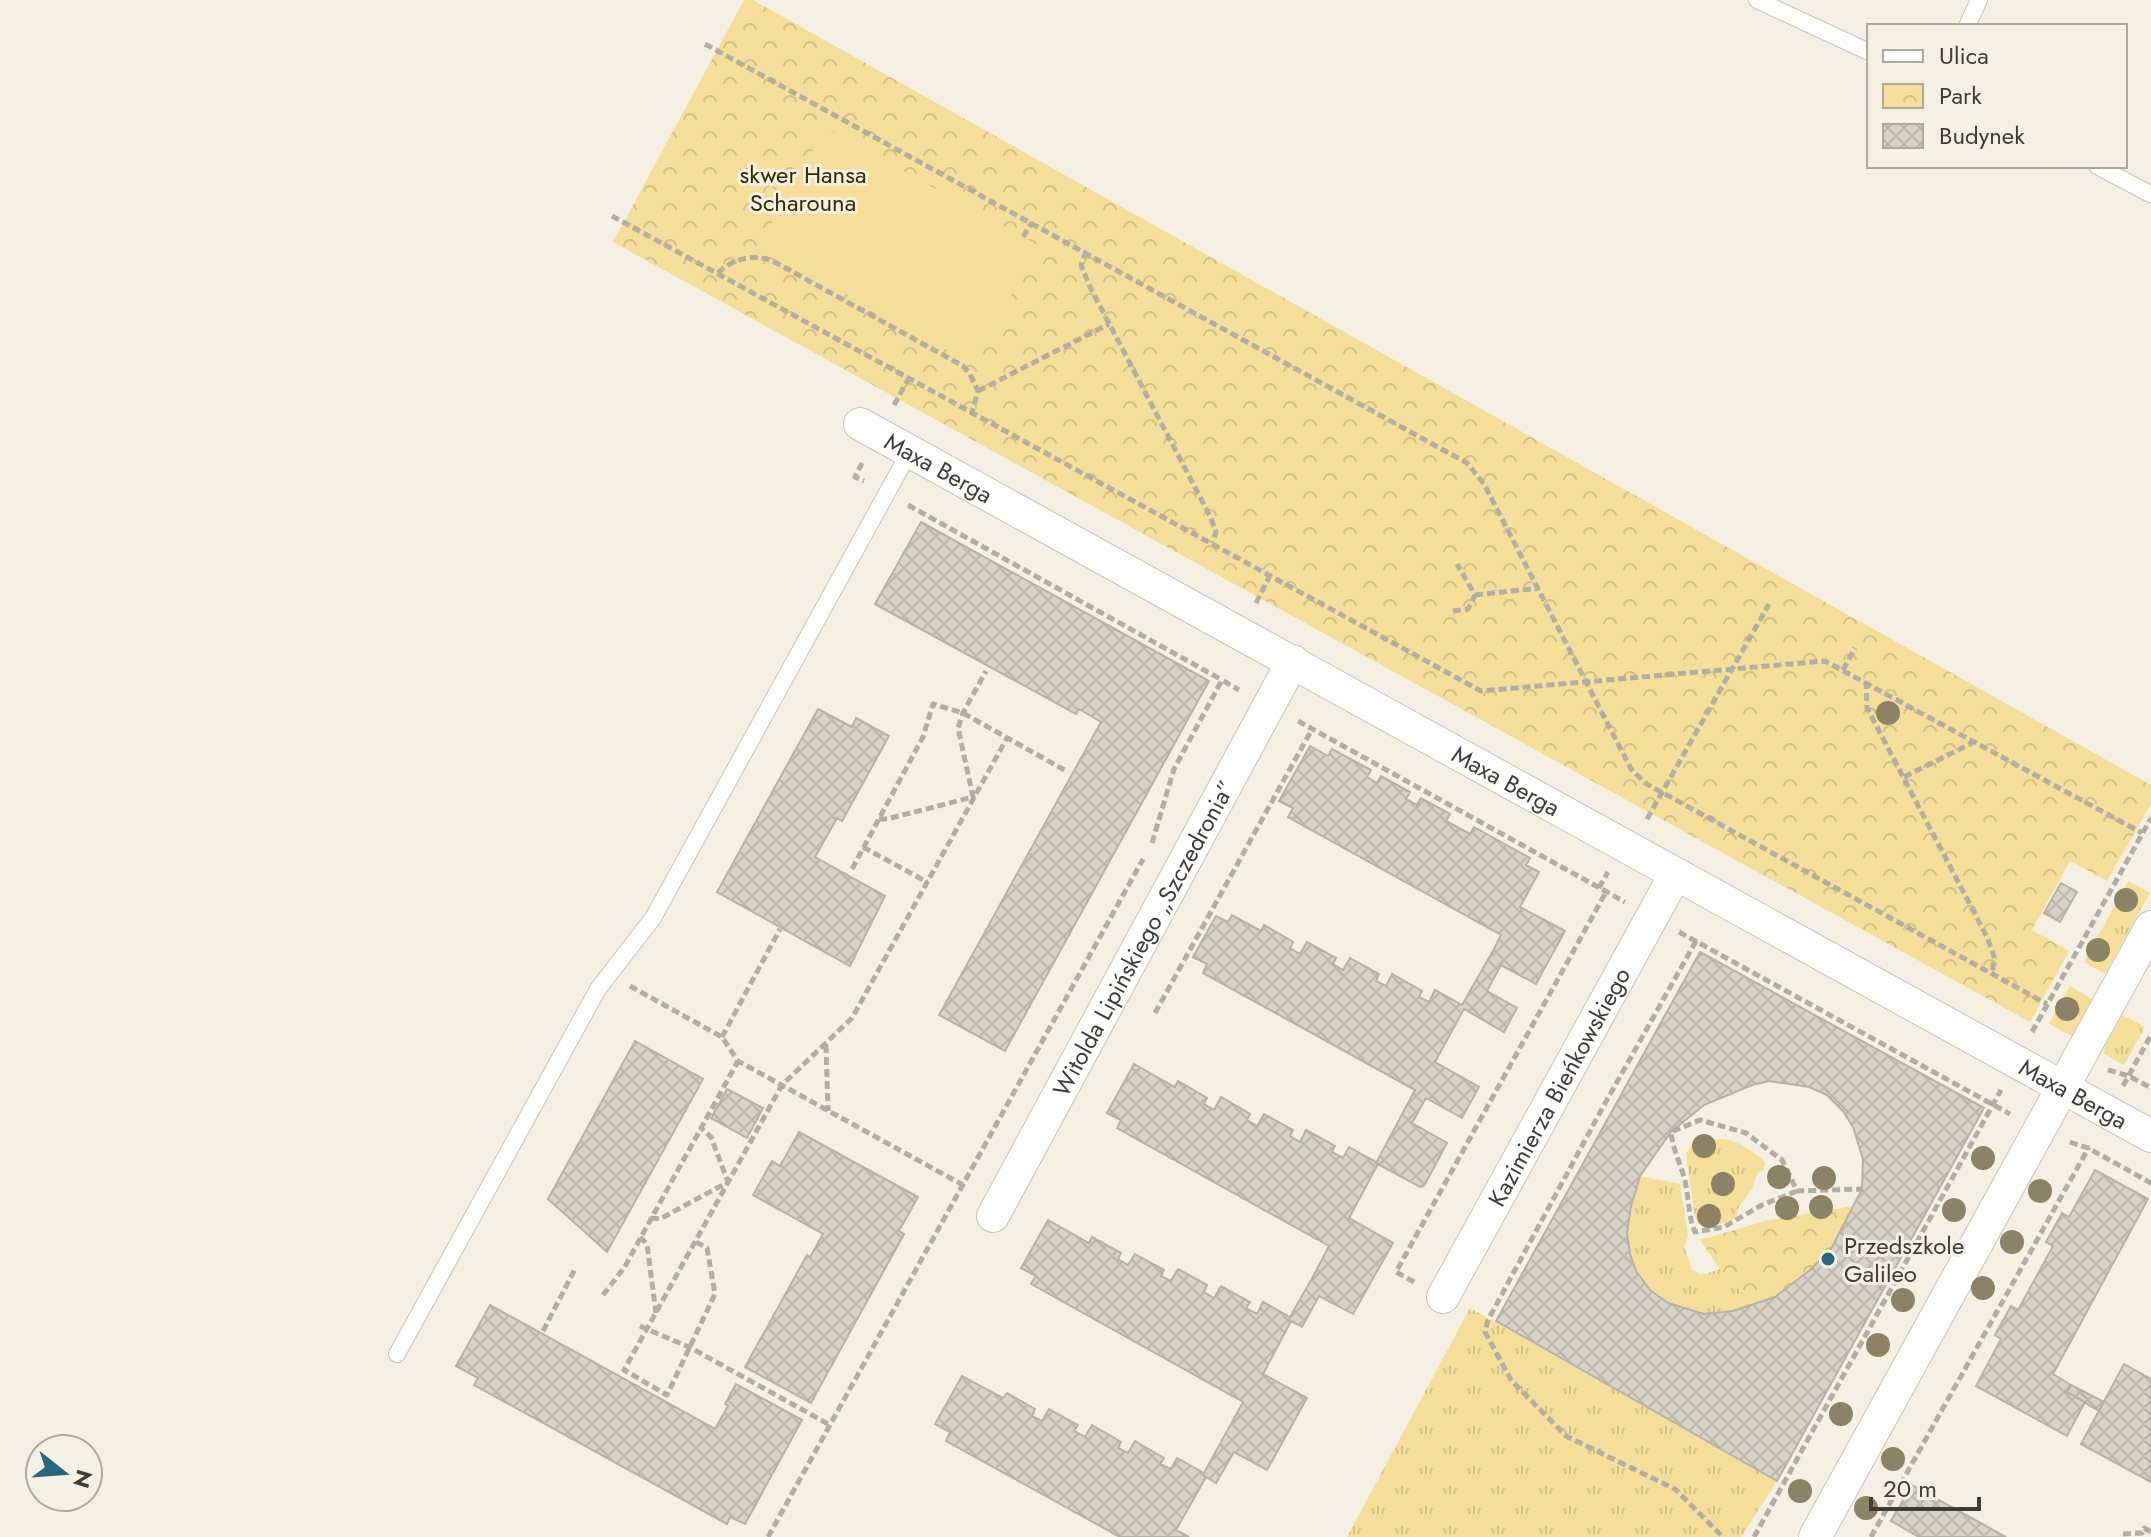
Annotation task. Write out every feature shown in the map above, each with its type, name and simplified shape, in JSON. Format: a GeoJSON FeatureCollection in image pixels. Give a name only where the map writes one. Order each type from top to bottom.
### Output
{"type":"FeatureCollection","features":[{"type":"Feature","properties":{"kind":"street","name":"Maxa Berga"},"geometry":{"type":"LineString","coordinates":[[869,429],[2151,1136]]}},
{"type":"Feature","properties":{"kind":"street","name":"Witolda Lipińskiego „Szczedronia”"},"geometry":{"type":"LineString","coordinates":[[993,1216],[1293,661]]}},
{"type":"Feature","properties":{"kind":"street","name":"Kazimierza Bieńkowskiego"},"geometry":{"type":"LineString","coordinates":[[1443,1297],[1675,875]]}},
{"type":"Feature","properties":{"kind":"street"},"geometry":{"type":"LineString","coordinates":[[1815,1537],[2151,927]]}},
{"type":"Feature","properties":{"kind":"lane"},"geometry":{"type":"LineString","coordinates":[[1757,0],[1867,51]]}},
{"type":"Feature","properties":{"kind":"lane"},"geometry":{"type":"LineString","coordinates":[[1968,24],[1979,0]]}},
{"type":"Feature","properties":{"kind":"lane"},"geometry":{"type":"LineString","coordinates":[[2101,168],[2150,194]]}},
{"type":"Feature","properties":{"kind":"lane"},"geometry":{"type":"LineString","coordinates":[[397,1354],[598,989],[653,918],[910,451]]}},
{"type":"Feature","properties":{"kind":"path"},"geometry":{"type":"LineString","coordinates":[[705,44],[1467,463],[1484,484],[1631,769],[1645,783],[2047,1004]]}},
{"type":"Feature","properties":{"kind":"path"},"geometry":{"type":"LineString","coordinates":[[612,216],[1481,691],[1825,661],[2142,833]]}},
{"type":"Feature","properties":{"kind":"path"},"geometry":{"type":"LineString","coordinates":[[1023,237],[1032,222]]}},
{"type":"Feature","properties":{"kind":"path"},"geometry":{"type":"LineString","coordinates":[[1086,251],[1081,265],[1211,518],[1216,532],[1212,543]]}},
{"type":"Feature","properties":{"kind":"path"},"geometry":{"type":"LineString","coordinates":[[718,273],[731,260],[775,258],[946,353],[963,366],[978,391],[972,413]]}},
{"type":"Feature","properties":{"kind":"path"},"geometry":{"type":"LineString","coordinates":[[978,391],[1109,324]]}},
{"type":"Feature","properties":{"kind":"path"},"geometry":{"type":"LineString","coordinates":[[869,429],[855,477],[1222,680]]}},
{"type":"Feature","properties":{"kind":"path"},"geometry":{"type":"LineString","coordinates":[[1457,564],[1475,595]]}},
{"type":"Feature","properties":{"kind":"path"},"geometry":{"type":"LineString","coordinates":[[1475,595],[1539,588]]}},
{"type":"Feature","properties":{"kind":"path"},"geometry":{"type":"LineString","coordinates":[[1453,611],[1468,609],[1475,595]]}},
{"type":"Feature","properties":{"kind":"path"},"geometry":{"type":"LineString","coordinates":[[1648,818],[1769,604]]}},
{"type":"Feature","properties":{"kind":"path"},"geometry":{"type":"LineString","coordinates":[[1843,670],[1855,648]]}},
{"type":"Feature","properties":{"kind":"path"},"geometry":{"type":"LineString","coordinates":[[973,797],[958,728],[986,671]]}},
{"type":"Feature","properties":{"kind":"path"},"geometry":{"type":"LineString","coordinates":[[1866,681],[1867,708],[1987,937],[1994,956],[1992,976]]}},
{"type":"Feature","properties":{"kind":"path"},"geometry":{"type":"LineString","coordinates":[[852,869],[923,737],[933,704],[963,713],[1068,772]]}},
{"type":"Feature","properties":{"kind":"path"},"geometry":{"type":"LineString","coordinates":[[1155,1013],[1312,729]]}},
{"type":"Feature","properties":{"kind":"path"},"geometry":{"type":"LineString","coordinates":[[696,1242],[707,1248],[715,1294],[667,1395],[624,1370],[782,1085],[852,1018],[1007,738]]}},
{"type":"Feature","properties":{"kind":"path"},"geometry":{"type":"LineString","coordinates":[[1904,777],[1973,742]]}},
{"type":"Feature","properties":{"kind":"path"},"geometry":{"type":"LineString","coordinates":[[879,819],[973,797]]}},
{"type":"Feature","properties":{"kind":"path"},"geometry":{"type":"LineString","coordinates":[[1754,1537],[2151,818]]}},
{"type":"Feature","properties":{"kind":"path"},"geometry":{"type":"LineString","coordinates":[[863,847],[927,882]]}},
{"type":"Feature","properties":{"kind":"path"},"geometry":{"type":"LineString","coordinates":[[1396,1272],[1606,892],[1993,1104],[2040,1129],[2088,1148],[2151,1183]]}},
{"type":"Feature","properties":{"kind":"path"},"geometry":{"type":"LineString","coordinates":[[722,1037],[780,929]]}},
{"type":"Feature","properties":{"kind":"path"},"geometry":{"type":"LineString","coordinates":[[1696,941],[1488,1320],[1485,1332],[1511,1380],[1566,1436],[1675,1489],[1723,1537]]}},
{"type":"Feature","properties":{"kind":"path"},"geometry":{"type":"LineString","coordinates":[[611,971],[621,981],[722,1037],[738,1061],[963,1185]]}},
{"type":"Feature","properties":{"kind":"path"},"geometry":{"type":"LineString","coordinates":[[1871,1537],[2151,1035]]}},
{"type":"Feature","properties":{"kind":"path"},"geometry":{"type":"LineString","coordinates":[[826,1044],[828,1111]]}},
{"type":"Feature","properties":{"kind":"path"},"geometry":{"type":"LineString","coordinates":[[603,1295],[624,1268],[738,1061]]}},
{"type":"Feature","properties":{"kind":"path"},"geometry":{"type":"LineString","coordinates":[[1603,1107],[1614,1108]]}},
{"type":"Feature","properties":{"kind":"path"},"geometry":{"type":"LineString","coordinates":[[1797,1191],[1782,1160],[1746,1133],[1700,1120],[1671,1132],[1672,1150],[1684,1179],[1690,1221],[1695,1232],[1724,1227],[1762,1205],[1797,1191],[1862,1189]]}},
{"type":"Feature","properties":{"kind":"path"},"geometry":{"type":"LineString","coordinates":[[700,1127],[711,1137],[728,1182]]}},
{"type":"Feature","properties":{"kind":"path"},"geometry":{"type":"LineString","coordinates":[[1949,1170],[1958,1167]]}},
{"type":"Feature","properties":{"kind":"path"},"geometry":{"type":"LineString","coordinates":[[651,1218],[660,1219],[728,1182]]}},
{"type":"Feature","properties":{"kind":"path"},"geometry":{"type":"LineString","coordinates":[[640,1237],[647,1244],[656,1316]]}},
{"type":"Feature","properties":{"kind":"path"},"geometry":{"type":"LineString","coordinates":[[543,1331],[575,1269]]}},
{"type":"Feature","properties":{"kind":"path"},"geometry":{"type":"LineString","coordinates":[[640,1326],[691,1348],[830,1425]]}},
{"type":"Feature","properties":{"kind":"path"},"geometry":{"type":"LineString","coordinates":[[2123,1534],[2142,1533],[2144,1528],[2151,1532]]}},
{"type":"Feature","properties":{"kind":"green space","name":"skwer Hansa Scharouna"},"geometry":{"type":"Polygon","coordinates":[[[744,0],[753,0],[2151,785],[2151,804],[2107,881],[2070,861],[2032,930],[2069,951],[2030,1022],[613,242],[744,0]]]}},
{"type":"Feature","properties":{"kind":"green space"},"geometry":{"type":"Polygon","coordinates":[[[825,128],[1038,245],[973,364],[759,246],[825,128]]]}},
{"type":"Feature","properties":{"kind":"green space"},"geometry":{"type":"Polygon","coordinates":[[[2128,881],[2150,893],[2105,974],[2084,962],[2128,881]]]}},
{"type":"Feature","properties":{"kind":"green space"},"geometry":{"type":"Polygon","coordinates":[[[2070,986],[2092,999],[2072,1036],[2049,1024],[2070,986]]]}},
{"type":"Feature","properties":{"kind":"green space"},"geometry":{"type":"Polygon","coordinates":[[[2122,1015],[2145,1027],[2124,1065],[2104,1054],[2105,1046],[2122,1015]]]}},
{"type":"Feature","properties":{"kind":"green space"},"geometry":{"type":"Polygon","coordinates":[[[1724,1139],[1756,1154],[1765,1162],[1764,1170],[1758,1172],[1752,1189],[1737,1210],[1737,1217],[1719,1224],[1699,1224],[1695,1218],[1686,1153],[1695,1140],[1724,1139]]]}},
{"type":"Feature","properties":{"kind":"green space"},"geometry":{"type":"Polygon","coordinates":[[[1640,1176],[1680,1184],[1688,1236],[1684,1246],[1692,1270],[1702,1275],[1720,1269],[1755,1306],[1718,1313],[1689,1312],[1661,1299],[1650,1288],[1640,1276],[1628,1247],[1629,1217],[1640,1176]]]}},
{"type":"Feature","properties":{"kind":"green space"},"geometry":{"type":"Polygon","coordinates":[[[1853,1206],[1832,1247],[1817,1265],[1787,1288],[1755,1306],[1720,1269],[1700,1240],[1769,1220],[1853,1206]]]}},
{"type":"Feature","properties":{"kind":"green space"},"geometry":{"type":"Polygon","coordinates":[[[1470,1308],[1777,1481],[1741,1537],[1347,1537],[1470,1308]]]}},
{"type":"Feature","properties":{"kind":"building"},"geometry":{"type":"Polygon","coordinates":[[[921,522],[1209,681],[1005,1051],[939,1015],[1101,722],[1079,709],[1076,714],[875,604],[921,522]]]}},
{"type":"Feature","properties":{"kind":"building"},"geometry":{"type":"Polygon","coordinates":[[[818,709],[852,727],[856,718],[889,736],[842,821],[837,818],[815,857],[885,896],[850,966],[717,892],[818,709]]]}},
{"type":"Feature","properties":{"kind":"building"},"geometry":{"type":"Polygon","coordinates":[[[1310,746],[1328,756],[1332,749],[1371,770],[1367,777],[1377,783],[1381,776],[1410,792],[1406,799],[1417,805],[1421,798],[1450,814],[1446,821],[1470,834],[1474,827],[1530,858],[1526,865],[1539,872],[1520,907],[1565,931],[1536,984],[1501,965],[1487,991],[1517,1008],[1504,1032],[1464,1009],[1435,1062],[1479,1087],[1462,1118],[1426,1098],[1412,1123],[1447,1143],[1424,1186],[1420,1187],[1376,1163],[1415,1090],[1203,973],[1207,964],[1193,957],[1216,916],[1228,922],[1232,915],[1261,931],[1264,925],[1293,942],[1290,948],[1300,954],[1307,942],[1336,958],[1333,964],[1343,970],[1350,958],[1379,974],[1376,981],[1386,986],[1392,974],[1422,991],[1419,997],[1429,1002],[1435,990],[1462,1005],[1494,949],[1501,935],[1288,817],[1293,808],[1279,801],[1310,746]]]}},
{"type":"Feature","properties":{"kind":"building"},"geometry":{"type":"Polygon","coordinates":[[[2061,883],[2077,892],[2060,922],[2044,913],[2061,883]]]}},
{"type":"Feature","properties":{"kind":"building"},"geometry":{"type":"Polygon","coordinates":[[[1700,952],[1984,1108],[1777,1481],[1496,1321],[1700,952]],[[1769,1081],[1704,1105],[1671,1132],[1640,1176],[1627,1233],[1630,1254],[1636,1271],[1650,1290],[1668,1303],[1704,1314],[1733,1311],[1775,1297],[1831,1249],[1862,1189],[1863,1159],[1853,1127],[1843,1111],[1827,1095],[1809,1087],[1769,1081]]]}},
{"type":"Feature","properties":{"kind":"building"},"geometry":{"type":"Polygon","coordinates":[[[635,1041],[703,1079],[607,1252],[548,1199],[635,1041]]]}},
{"type":"Feature","properties":{"kind":"building"},"geometry":{"type":"Polygon","coordinates":[[[1134,1064],[1175,1087],[1178,1081],[1207,1098],[1204,1104],[1214,1110],[1221,1097],[1250,1114],[1247,1120],[1257,1126],[1264,1114],[1293,1130],[1290,1136],[1300,1142],[1306,1130],[1335,1146],[1332,1152],[1343,1158],[1349,1147],[1376,1162],[1378,1164],[1349,1218],[1393,1243],[1353,1314],[1319,1296],[1302,1327],[1291,1321],[1263,1374],[1307,1398],[1267,1470],[1234,1452],[1216,1483],[1206,1477],[1176,1530],[1189,1537],[1120,1537],[946,1441],[950,1432],[935,1424],[962,1376],[1003,1398],[1007,1393],[1035,1409],[1032,1416],[1042,1421],[1049,1409],[1078,1425],[1074,1431],[1085,1437],[1092,1425],[1121,1442],[1118,1448],[1128,1453],[1135,1441],[1164,1458],[1160,1464],[1171,1469],[1177,1458],[1204,1473],[1243,1402],[1031,1284],[1036,1276],[1021,1268],[1048,1220],[1089,1243],[1092,1237],[1121,1253],[1118,1259],[1128,1265],[1135,1254],[1164,1270],[1161,1276],[1171,1281],[1178,1269],[1207,1285],[1204,1292],[1214,1298],[1221,1286],[1250,1302],[1246,1308],[1257,1314],[1263,1302],[1290,1317],[1315,1273],[1329,1246],[1117,1128],[1121,1120],[1107,1113],[1134,1064]]]}},
{"type":"Feature","properties":{"kind":"building"},"geometry":{"type":"Polygon","coordinates":[[[727,1089],[763,1108],[747,1138],[711,1118],[727,1089]]]}},
{"type":"Feature","properties":{"kind":"building"},"geometry":{"type":"Polygon","coordinates":[[[799,1132],[918,1197],[899,1231],[904,1234],[811,1403],[745,1367],[807,1255],[810,1257],[823,1234],[753,1195],[772,1161],[780,1166],[799,1132]]]}},
{"type":"Feature","properties":{"kind":"building"},"geometry":{"type":"Polygon","coordinates":[[[2095,1170],[2148,1199],[2053,1374],[2071,1385],[2067,1392],[2085,1402],[2067,1436],[1976,1386],[2001,1339],[1995,1335],[2011,1306],[2018,1310],[2053,1246],[2046,1242],[2062,1213],[2069,1217],[2095,1170]]]}},
{"type":"Feature","properties":{"kind":"building"},"geometry":{"type":"Polygon","coordinates":[[[490,1305],[715,1429],[736,1384],[802,1420],[745,1524],[730,1517],[727,1524],[474,1385],[478,1378],[456,1366],[490,1305]]]}},
{"type":"Feature","properties":{"kind":"building"},"geometry":{"type":"Polygon","coordinates":[[[2124,1364],[2151,1379],[2151,1482],[2081,1444],[2124,1364]]]}},
{"type":"Feature","properties":{"kind":"building"},"geometry":{"type":"Polygon","coordinates":[[[2071,1385],[2104,1402],[2099,1411],[2067,1392],[2071,1385]]]}},
{"type":"Feature","properties":{"kind":"building"},"geometry":{"type":"Polygon","coordinates":[[[1912,1485],[2006,1537],[1919,1537],[1891,1521],[1912,1485]]]}},
{"type":"Feature","properties":{"kind":"place","name":"Przedszkole Galileo"},"geometry":{"type":"Point","coordinates":[1828,1259]}}]}
